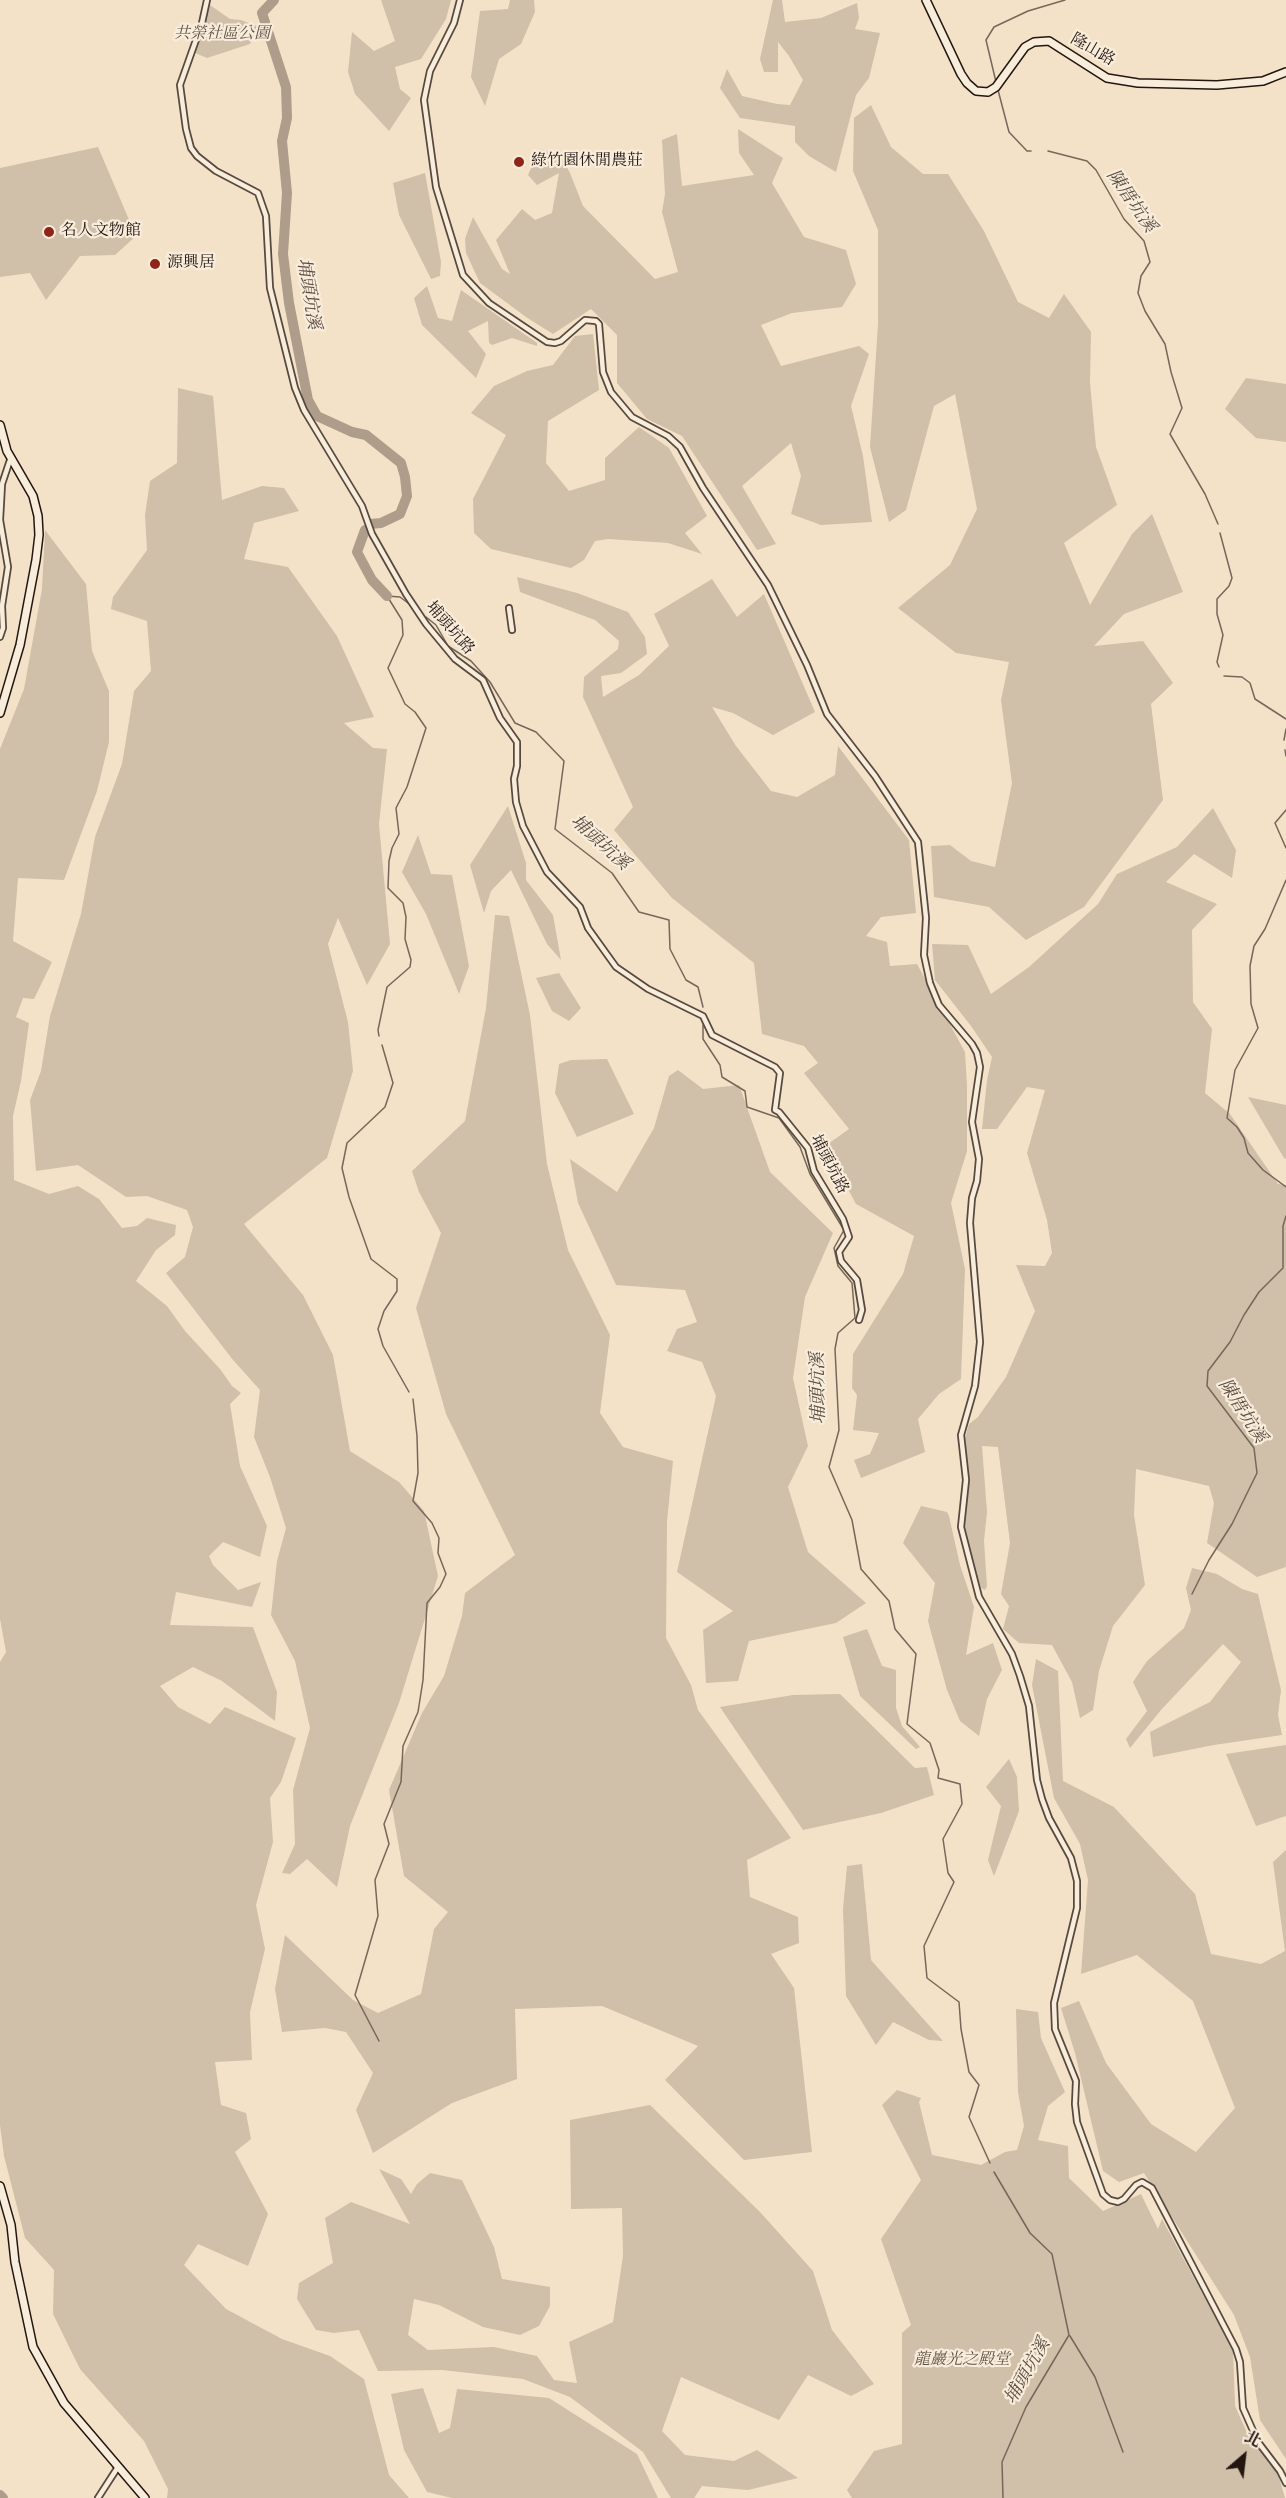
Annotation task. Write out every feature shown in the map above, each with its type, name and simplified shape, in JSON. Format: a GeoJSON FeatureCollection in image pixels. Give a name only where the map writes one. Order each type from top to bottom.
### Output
{"type":"FeatureCollection","features":[{"type":"Feature","properties":{"kind":"street","name":"埔頭坑路"},"geometry":{"type":"LineString","coordinates":[[207,0],[202,23],[180,85],[186,129],[191,148],[197,156],[216,171],[258,193],[266,216],[270,288],[295,388],[304,410],[362,506],[376,543],[406,594],[426,624],[455,659],[483,680],[500,718],[517,742],[517,766],[514,779],[516,802],[523,826],[547,872],[580,907],[588,927],[616,967],[648,989],[703,1016],[712,1035],[775,1067],[780,1073],[775,1110],[808,1148],[814,1171],[843,1219],[849,1237],[839,1252],[841,1261],[857,1280],[862,1310],[859,1320]]}},
{"type":"Feature","properties":{"kind":"street"},"geometry":{"type":"LineString","coordinates":[[460,0],[454,23],[430,71],[424,100],[436,187],[463,275],[489,303],[547,342],[561,341],[585,320],[596,321],[599,324],[603,372],[611,392],[632,417],[668,436],[680,447],[703,488],[768,585],[807,665],[827,714],[875,776],[918,842],[926,918],[924,955],[927,972],[939,1005],[972,1044],[980,1067],[972,1122],[978,1167],[970,1223],[980,1342],[975,1386],[961,1434],[966,1480],[961,1527],[979,1597],[1012,1654],[1020,1676],[1029,1706],[1037,1780],[1042,1799],[1049,1818],[1071,1858],[1077,1881],[1077,1908],[1054,2003],[1055,2029],[1076,2081],[1077,2122],[1102,2194],[1118,2202],[1142,2182],[1152,2188],[1236,2349],[1240,2362],[1243,2408],[1258,2442],[1286,2482]]}},
{"type":"Feature","properties":{"kind":"street","name":"隆山路"},"geometry":{"type":"LineString","coordinates":[[926,0],[967,83],[976,91],[988,92],[997,86],[1025,47],[1034,42],[1048,42],[1107,78],[1138,83],[1217,85],[1263,81],[1286,72]]}},
{"type":"Feature","properties":{"kind":"street"},"geometry":{"type":"LineString","coordinates":[[0,425],[10,457],[33,496],[38,516],[39,535],[20,645],[0,713]]}},
{"type":"Feature","properties":{"kind":"street"},"geometry":{"type":"LineString","coordinates":[[0,637],[3,628],[2,606],[8,567],[0,520],[2,484],[10,457]]}},
{"type":"Feature","properties":{"kind":"street"},"geometry":{"type":"LineString","coordinates":[[509,608],[512,630]]}},
{"type":"Feature","properties":{"kind":"street"},"geometry":{"type":"LineString","coordinates":[[0,2186],[5,2198],[15,2262],[33,2347],[64,2403],[145,2498]]}},
{"type":"Feature","properties":{"kind":"street"},"geometry":{"type":"LineString","coordinates":[[98,2498],[118,2468]]}},
{"type":"Feature","properties":{"kind":"green space"},"geometry":{"type":"Polygon","coordinates":[[[381,0],[451,0],[446,19],[421,59],[395,67],[400,89],[411,98],[389,131],[355,94],[348,72],[352,32],[374,51],[395,41],[381,0]]]}},
{"type":"Feature","properties":{"kind":"green space"},"geometry":{"type":"Polygon","coordinates":[[[510,0],[534,0],[535,12],[521,44],[499,59],[485,106],[471,77],[480,11],[508,9],[510,0]]]}},
{"type":"Feature","properties":{"kind":"green space"},"geometry":{"type":"Polygon","coordinates":[[[773,0],[782,0],[785,22],[821,18],[857,3],[859,18],[855,29],[880,33],[869,78],[856,95],[836,172],[809,156],[795,142],[795,126],[740,118],[720,88],[727,69],[742,96],[790,105],[803,80],[789,56],[778,42],[778,72],[764,72],[760,59],[773,0]]]}},
{"type":"Feature","properties":{"kind":"green space","name":"共榮社區公園"},"geometry":{"type":"Polygon","coordinates":[[[210,5],[230,19],[257,26],[259,31],[250,44],[207,58],[193,52],[210,5]]]}},
{"type":"Feature","properties":{"kind":"green space"},"geometry":{"type":"Polygon","coordinates":[[[871,105],[891,147],[923,174],[948,174],[984,231],[1018,302],[1049,318],[1064,294],[1091,332],[1090,383],[1096,447],[1117,505],[1064,543],[1090,605],[1132,534],[1152,514],[1183,592],[1124,614],[1094,646],[1143,641],[1173,683],[1151,704],[1163,800],[1084,907],[1026,940],[989,907],[934,897],[931,846],[950,845],[971,861],[995,867],[1012,783],[1001,700],[1009,662],[956,653],[898,608],[950,565],[977,509],[955,394],[934,406],[906,510],[889,522],[870,447],[878,324],[878,230],[853,171],[854,118],[871,105]]]}},
{"type":"Feature","properties":{"kind":"green space"},"geometry":{"type":"Polygon","coordinates":[[[738,129],[783,158],[772,183],[804,237],[846,250],[856,284],[842,307],[792,313],[761,325],[781,366],[859,346],[869,354],[851,406],[863,456],[872,522],[821,525],[791,514],[801,476],[791,443],[742,486],[776,544],[757,550],[682,436],[647,419],[617,383],[617,335],[591,309],[553,334],[526,317],[480,283],[466,253],[465,239],[473,217],[502,269],[510,274],[496,240],[522,209],[535,220],[552,213],[559,173],[537,185],[528,175],[540,149],[561,157],[583,206],[655,279],[678,272],[662,212],[665,194],[662,140],[677,134],[682,186],[754,175],[739,153],[738,129]]]}},
{"type":"Feature","properties":{"kind":"green space"},"geometry":{"type":"Polygon","coordinates":[[[98,147],[136,236],[115,255],[80,256],[46,300],[30,273],[0,277],[0,168],[98,147]]]}},
{"type":"Feature","properties":{"kind":"green space"},"geometry":{"type":"Polygon","coordinates":[[[425,173],[441,262],[440,276],[431,279],[399,215],[393,183],[425,173]]]}},
{"type":"Feature","properties":{"kind":"green space"},"geometry":{"type":"Polygon","coordinates":[[[427,286],[438,318],[452,321],[461,290],[537,343],[537,346],[512,338],[492,345],[489,343],[488,321],[468,331],[486,354],[476,378],[422,325],[414,298],[427,286]]]}},
{"type":"Feature","properties":{"kind":"green space"},"geometry":{"type":"Polygon","coordinates":[[[593,334],[599,390],[548,421],[546,463],[569,491],[605,480],[605,458],[639,427],[669,448],[707,516],[685,533],[702,554],[668,543],[608,539],[595,541],[584,560],[571,568],[491,549],[474,533],[473,499],[506,435],[471,413],[494,386],[527,371],[553,365],[575,336],[593,334]]]}},
{"type":"Feature","properties":{"kind":"green space"},"geometry":{"type":"Polygon","coordinates":[[[1246,378],[1286,384],[1286,442],[1256,438],[1225,409],[1246,378]]]}},
{"type":"Feature","properties":{"kind":"green space"},"geometry":{"type":"Polygon","coordinates":[[[178,388],[213,396],[222,500],[262,486],[284,488],[299,511],[254,523],[244,559],[288,567],[337,636],[374,717],[344,723],[373,748],[387,749],[379,824],[390,944],[367,985],[338,918],[328,944],[348,1022],[353,1071],[327,1158],[244,1224],[303,1295],[333,1355],[350,1451],[399,1482],[424,1511],[438,1576],[399,1703],[350,1826],[337,1887],[307,1859],[290,1874],[282,1873],[295,1844],[293,1790],[310,1728],[295,1661],[271,1615],[277,1561],[286,1528],[270,1477],[254,1437],[260,1390],[233,1360],[166,1273],[185,1257],[193,1227],[187,1210],[147,1196],[126,1197],[78,1165],[36,1171],[30,1100],[41,1071],[50,1016],[81,914],[95,837],[122,764],[134,691],[151,671],[147,621],[111,609],[113,597],[147,550],[145,515],[150,481],[177,463],[178,388]]]}},
{"type":"Feature","properties":{"kind":"green space"},"geometry":{"type":"Polygon","coordinates":[[[45,530],[86,584],[92,651],[109,691],[109,742],[97,791],[64,880],[18,878],[13,941],[52,962],[34,999],[23,998],[16,1017],[29,1023],[21,1081],[13,1116],[14,1180],[49,1194],[78,1186],[99,1199],[122,1228],[137,1226],[147,1218],[176,1225],[175,1235],[156,1250],[136,1281],[167,1306],[185,1331],[220,1369],[232,1386],[241,1393],[230,1404],[240,1466],[267,1526],[260,1557],[223,1542],[209,1556],[213,1565],[238,1590],[261,1582],[252,1607],[176,1592],[170,1625],[253,1627],[277,1692],[275,1721],[222,1681],[193,1667],[160,1686],[178,1707],[210,1724],[225,1707],[296,1738],[281,1782],[270,1798],[273,1842],[256,1905],[265,1949],[250,2012],[252,2060],[215,2062],[221,2105],[246,2113],[251,2139],[235,2152],[268,2214],[248,2266],[198,2244],[184,2265],[226,2309],[282,2339],[330,2356],[364,2379],[389,2475],[409,2498],[167,2498],[168,2489],[144,2441],[80,2369],[53,2314],[54,2270],[25,2238],[4,2156],[0,2125],[0,1662],[6,1652],[0,1619],[0,749],[24,689],[42,589],[45,530]]]}},
{"type":"Feature","properties":{"kind":"green space"},"geometry":{"type":"Polygon","coordinates":[[[517,577],[577,593],[628,612],[645,637],[647,654],[621,673],[601,676],[603,697],[639,675],[669,646],[654,614],[712,579],[737,617],[764,594],[815,712],[773,735],[733,713],[712,707],[736,746],[771,791],[797,797],[835,775],[838,746],[909,840],[916,913],[881,917],[866,936],[887,942],[890,966],[917,964],[965,1052],[967,1086],[967,1151],[951,1203],[965,1269],[961,1379],[939,1394],[918,1419],[925,1452],[861,1478],[854,1460],[870,1454],[879,1433],[853,1430],[857,1395],[852,1388],[853,1354],[903,1274],[914,1236],[856,1204],[825,1146],[849,1129],[804,1073],[818,1063],[804,1046],[762,1034],[754,963],[672,898],[614,830],[633,807],[583,697],[584,677],[618,649],[619,641],[595,620],[520,592],[517,577]]]}},
{"type":"Feature","properties":{"kind":"green space"},"geometry":{"type":"Polygon","coordinates":[[[508,806],[526,863],[526,880],[553,915],[561,960],[547,944],[511,870],[491,891],[484,913],[470,865],[508,806]]]}},
{"type":"Feature","properties":{"kind":"green space"},"geometry":{"type":"Polygon","coordinates":[[[1213,808],[1236,850],[1232,878],[1194,854],[1166,882],[1217,904],[1192,930],[1193,1002],[1212,1029],[1205,1093],[1230,1114],[1278,1184],[1286,1185],[1286,1567],[1257,1577],[1207,1543],[1214,1503],[1209,1486],[1136,1469],[1134,1515],[1145,1585],[1113,1626],[1099,1671],[1093,1710],[1080,1718],[1072,1682],[1052,1645],[1019,1643],[1003,1629],[1009,1606],[1001,1594],[1010,1543],[998,1447],[982,1446],[987,1512],[984,1541],[987,1586],[985,1590],[981,1588],[960,1523],[966,1477],[965,1438],[969,1424],[978,1417],[1006,1377],[1035,1311],[1016,1265],[1045,1266],[1052,1253],[1047,1220],[1027,1153],[1045,1090],[1027,1087],[997,1129],[982,1129],[992,1057],[935,980],[932,944],[968,945],[991,994],[1029,967],[1098,904],[1117,874],[1177,847],[1213,808]]]}},
{"type":"Feature","properties":{"kind":"green space"},"geometry":{"type":"Polygon","coordinates":[[[418,835],[431,874],[452,875],[469,966],[459,994],[426,914],[402,872],[418,835]]]}},
{"type":"Feature","properties":{"kind":"green space"},"geometry":{"type":"Polygon","coordinates":[[[495,915],[509,916],[530,1015],[547,1164],[568,1250],[610,1335],[600,1413],[623,1447],[673,1461],[667,1522],[666,1638],[691,1685],[698,1710],[791,1838],[747,1860],[750,1897],[798,1917],[799,1943],[771,1954],[794,1988],[812,2152],[744,2160],[665,2080],[698,2046],[602,2006],[515,2009],[517,2079],[452,2103],[373,2153],[356,2110],[373,2073],[346,2032],[325,2028],[282,2032],[275,1989],[285,1935],[353,2000],[378,2013],[421,1994],[434,1929],[448,1912],[404,1876],[389,1790],[422,1713],[444,1676],[462,1616],[465,1593],[515,1555],[446,1414],[416,1308],[441,1233],[419,1192],[412,1171],[465,1121],[486,1008],[495,915]]]}},
{"type":"Feature","properties":{"kind":"green space"},"geometry":{"type":"Polygon","coordinates":[[[559,973],[581,1008],[569,1021],[552,1011],[536,978],[559,973]]]}},
{"type":"Feature","properties":{"kind":"green space"},"geometry":{"type":"Polygon","coordinates":[[[607,1059],[634,1114],[577,1137],[555,1093],[559,1064],[571,1060],[607,1059]]]}},
{"type":"Feature","properties":{"kind":"green space"},"geometry":{"type":"Polygon","coordinates":[[[678,1070],[703,1089],[739,1085],[770,1172],[833,1233],[805,1297],[793,1378],[808,1446],[788,1487],[808,1552],[866,1603],[836,1623],[749,1641],[738,1681],[706,1683],[703,1630],[733,1611],[677,1572],[716,1396],[702,1362],[667,1351],[677,1329],[697,1322],[685,1290],[616,1285],[578,1203],[570,1159],[617,1192],[654,1128],[669,1076],[678,1070]]]}},
{"type":"Feature","properties":{"kind":"green space"},"geometry":{"type":"Polygon","coordinates":[[[1248,1097],[1286,1105],[1286,1159],[1284,1158],[1248,1097]]]}},
{"type":"Feature","properties":{"kind":"green space"},"geometry":{"type":"Polygon","coordinates":[[[921,1506],[947,1512],[949,1516],[960,1565],[974,1607],[966,1655],[993,1643],[1002,1670],[987,1699],[979,1736],[960,1721],[947,1690],[928,1621],[935,1583],[903,1543],[921,1506]]]}},
{"type":"Feature","properties":{"kind":"green space"},"geometry":{"type":"Polygon","coordinates":[[[1192,1568],[1217,1574],[1242,1589],[1258,1594],[1281,1690],[1278,1715],[1282,1735],[1153,1757],[1150,1732],[1210,1702],[1241,1662],[1223,1644],[1161,1710],[1130,1748],[1126,1739],[1147,1711],[1133,1682],[1147,1661],[1184,1628],[1191,1610],[1186,1588],[1192,1568]]]}},
{"type":"Feature","properties":{"kind":"green space"},"geometry":{"type":"Polygon","coordinates":[[[867,1629],[882,1666],[896,1670],[896,1708],[902,1726],[920,1747],[916,1749],[860,1696],[843,1637],[867,1629]]]}},
{"type":"Feature","properties":{"kind":"green space"},"geometry":{"type":"Polygon","coordinates":[[[1036,1659],[1058,1671],[1063,1781],[1114,1807],[1195,1894],[1211,1954],[1261,1964],[1285,1951],[1273,1862],[1286,1850],[1286,2459],[1260,2420],[1250,2357],[1234,2315],[1144,2173],[1119,2182],[1103,2171],[1075,2053],[1061,2008],[1079,2001],[1106,2063],[1151,2124],[1196,2152],[1235,2108],[1193,2001],[1137,1955],[1081,1974],[1088,1880],[1080,1844],[1054,1798],[1032,1685],[1036,1659]]]}},
{"type":"Feature","properties":{"kind":"green space"},"geometry":{"type":"Polygon","coordinates":[[[840,1694],[915,1768],[927,1767],[934,1795],[881,1813],[803,1830],[720,1707],[793,1695],[840,1694]]]}},
{"type":"Feature","properties":{"kind":"green space"},"geometry":{"type":"Polygon","coordinates":[[[1286,1745],[1286,1816],[1256,1826],[1226,1754],[1286,1745]]]}},
{"type":"Feature","properties":{"kind":"green space"},"geometry":{"type":"Polygon","coordinates":[[[1009,1759],[1017,1777],[1019,1811],[994,1876],[988,1860],[1001,1806],[986,1787],[1009,1759]]]}},
{"type":"Feature","properties":{"kind":"green space"},"geometry":{"type":"Polygon","coordinates":[[[862,1864],[871,1960],[943,2041],[929,2040],[893,2022],[876,2045],[846,1996],[843,1909],[847,1866],[862,1864]]]}},
{"type":"Feature","properties":{"kind":"green space","name":"龍巖光之殿堂"},"geometry":{"type":"Polygon","coordinates":[[[1016,2009],[1038,2012],[1041,2038],[1065,2092],[1048,2106],[1038,2140],[1068,2146],[1069,2178],[1103,2211],[1141,2194],[1158,2229],[1162,2219],[1233,2350],[1235,2406],[1249,2437],[1277,2470],[1285,2498],[852,2498],[847,2490],[874,2451],[902,2444],[902,2333],[911,2325],[881,2239],[921,2180],[882,2105],[897,2090],[921,2098],[919,2102],[932,2155],[981,2165],[1005,2152],[1017,2150],[1024,2126],[1018,2092],[1016,2009]]]}},
{"type":"Feature","properties":{"kind":"green space"},"geometry":{"type":"Polygon","coordinates":[[[650,2105],[760,2212],[813,2271],[832,2330],[874,2384],[851,2396],[808,2375],[779,2420],[681,2377],[662,2431],[685,2455],[734,2461],[757,2450],[798,2478],[748,2490],[702,2486],[694,2498],[671,2498],[643,2452],[570,2397],[523,2379],[442,2370],[378,2371],[359,2330],[334,2333],[316,2330],[297,2299],[299,2283],[333,2263],[325,2218],[351,2202],[410,2224],[379,2169],[401,2179],[411,2194],[417,2184],[430,2173],[462,2180],[494,2247],[502,2279],[550,2287],[550,2306],[539,2326],[520,2335],[483,2327],[439,2305],[414,2299],[408,2335],[428,2350],[494,2347],[537,2356],[554,2380],[577,2383],[569,2342],[613,2322],[623,2256],[622,2208],[571,2209],[570,2120],[650,2105]]]}},
{"type":"Feature","properties":{"kind":"green space"},"geometry":{"type":"Polygon","coordinates":[[[423,2388],[439,2433],[450,2428],[457,2389],[549,2398],[637,2454],[658,2498],[452,2498],[427,2492],[404,2450],[391,2394],[423,2388]]]}},
{"type":"Feature","properties":{"kind":"waterway","name":"埔頭坑溪"},"geometry":{"type":"LineString","coordinates":[[274,0],[262,13],[286,87],[287,118],[282,141],[287,193],[283,254],[289,303],[308,400],[317,416],[352,432],[366,435],[401,463],[405,477],[407,496],[400,514],[381,523],[370,524]]}},
{"type":"Feature","properties":{"kind":"waterway","name":"陳厝坑溪"},"geometry":{"type":"LineString","coordinates":[[996,82],[986,40],[994,27],[1028,11],[1065,0]]}},
{"type":"Feature","properties":{"kind":"waterway","name":"陳厝坑溪"},"geometry":{"type":"LineString","coordinates":[[998,90],[1009,132],[1027,151],[1031,151]]}},
{"type":"Feature","properties":{"kind":"waterway","name":"陳厝坑溪"},"geometry":{"type":"LineString","coordinates":[[1048,151],[1087,161],[1096,170],[1124,219],[1144,241],[1150,262],[1141,276],[1138,293],[1145,311],[1165,344],[1182,408],[1170,434],[1205,494],[1218,524]]}},
{"type":"Feature","properties":{"kind":"waterway","name":"埔頭坑溪"},"geometry":{"type":"LineString","coordinates":[[365,530],[357,552],[372,580],[387,596]]}},
{"type":"Feature","properties":{"kind":"waterway","name":"陳厝坑溪"},"geometry":{"type":"LineString","coordinates":[[1219,667],[1217,662],[1223,635],[1217,614],[1217,599],[1229,586],[1232,578],[1220,533]]}},
{"type":"Feature","properties":{"kind":"waterway","name":"埔頭坑溪"},"geometry":{"type":"LineString","coordinates":[[387,596],[400,597],[408,603]]}},
{"type":"Feature","properties":{"kind":"waterway"},"geometry":{"type":"LineString","coordinates":[[379,1036],[378,1030],[387,987],[410,967],[411,960],[405,939],[406,917],[403,903],[388,888],[389,861],[399,834],[396,808],[407,787],[426,728],[415,712],[405,704],[388,668],[403,635],[402,620],[387,596]]}},
{"type":"Feature","properties":{"kind":"waterway","name":"埔頭坑溪"},"geometry":{"type":"LineString","coordinates":[[426,617],[436,625],[448,646],[471,661],[490,682],[515,723],[536,732],[564,761],[555,829],[612,873],[639,912],[669,920],[670,949],[686,980],[698,987],[703,1007]]}},
{"type":"Feature","properties":{"kind":"waterway","name":"陳厝坑溪"},"geometry":{"type":"LineString","coordinates":[[1224,676],[1242,677],[1250,683],[1255,699],[1286,719]]}},
{"type":"Feature","properties":{"kind":"waterway","name":"陳厝坑溪"},"geometry":{"type":"LineString","coordinates":[[1284,740],[1286,729]]}},
{"type":"Feature","properties":{"kind":"waterway","name":"陳厝坑溪"},"geometry":{"type":"LineString","coordinates":[[1285,750],[1286,756]]}},
{"type":"Feature","properties":{"kind":"waterway","name":"陳厝坑溪"},"geometry":{"type":"LineString","coordinates":[[1286,810],[1275,823],[1286,848]]}},
{"type":"Feature","properties":{"kind":"waterway","name":"陳厝坑溪"},"geometry":{"type":"LineString","coordinates":[[1286,880],[1265,929],[1254,946],[1250,966],[1251,1004],[1258,1028],[1235,1070],[1227,1118],[1244,1138],[1248,1153],[1263,1170],[1286,1187]]}},
{"type":"Feature","properties":{"kind":"waterway","name":"埔頭坑溪"},"geometry":{"type":"LineString","coordinates":[[703,1025],[703,1039],[720,1065],[722,1077],[745,1091],[747,1107],[779,1118],[800,1147],[810,1174],[844,1230],[834,1248],[838,1266],[852,1283],[855,1318],[838,1333],[835,1349],[839,1430],[829,1467],[852,1520],[861,1569],[889,1601],[895,1629],[916,1654],[907,1724],[930,1743],[939,1770],[938,1778],[960,1784],[962,1804],[943,1839],[948,1873],[954,1882],[924,1946],[927,1978],[959,2002],[961,2029],[969,2072],[979,2085],[969,2117],[990,2163]]}},
{"type":"Feature","properties":{"kind":"waterway"},"geometry":{"type":"LineString","coordinates":[[382,1045],[393,1083],[385,1107],[347,1143],[342,1168],[349,1197],[371,1259],[397,1279],[397,1291],[384,1311],[378,1329],[383,1346],[409,1392]]}},
{"type":"Feature","properties":{"kind":"waterway","name":"陳厝坑溪"},"geometry":{"type":"LineString","coordinates":[[1192,1594],[1209,1560],[1232,1524],[1257,1473],[1254,1448],[1207,1386],[1208,1371],[1230,1342],[1259,1292],[1283,1268],[1283,1226],[1286,1216]]}},
{"type":"Feature","properties":{"kind":"waterway"},"geometry":{"type":"LineString","coordinates":[[379,2041],[355,1995],[378,1916],[375,1880],[389,1844],[384,1824],[401,1782],[403,1746],[418,1712],[423,1680],[427,1603],[440,1587],[446,1574],[438,1553],[439,1538],[432,1523],[413,1501],[418,1473],[413,1399]]}},
{"type":"Feature","properties":{"kind":"waterway","name":"埔頭坑溪"},"geometry":{"type":"LineString","coordinates":[[994,2172],[1030,2233],[1052,2254],[1069,2335],[1026,2407],[1002,2462],[1003,2498]]}},
{"type":"Feature","properties":{"kind":"waterway"},"geometry":{"type":"LineString","coordinates":[[1070,2336],[1095,2377],[1123,2452]]}},
{"type":"Feature","properties":{"kind":"waterway"},"geometry":{"type":"LineString","coordinates":[[0,2495],[3,2498]]}},
{"type":"Feature","properties":{"kind":"place","name":"綠竹園休閒農莊"},"geometry":{"type":"Point","coordinates":[519,162]}},
{"type":"Feature","properties":{"kind":"place","name":"名人文物館"},"geometry":{"type":"Point","coordinates":[49,232]}},
{"type":"Feature","properties":{"kind":"place","name":"源興居"},"geometry":{"type":"Point","coordinates":[155,264]}}]}
